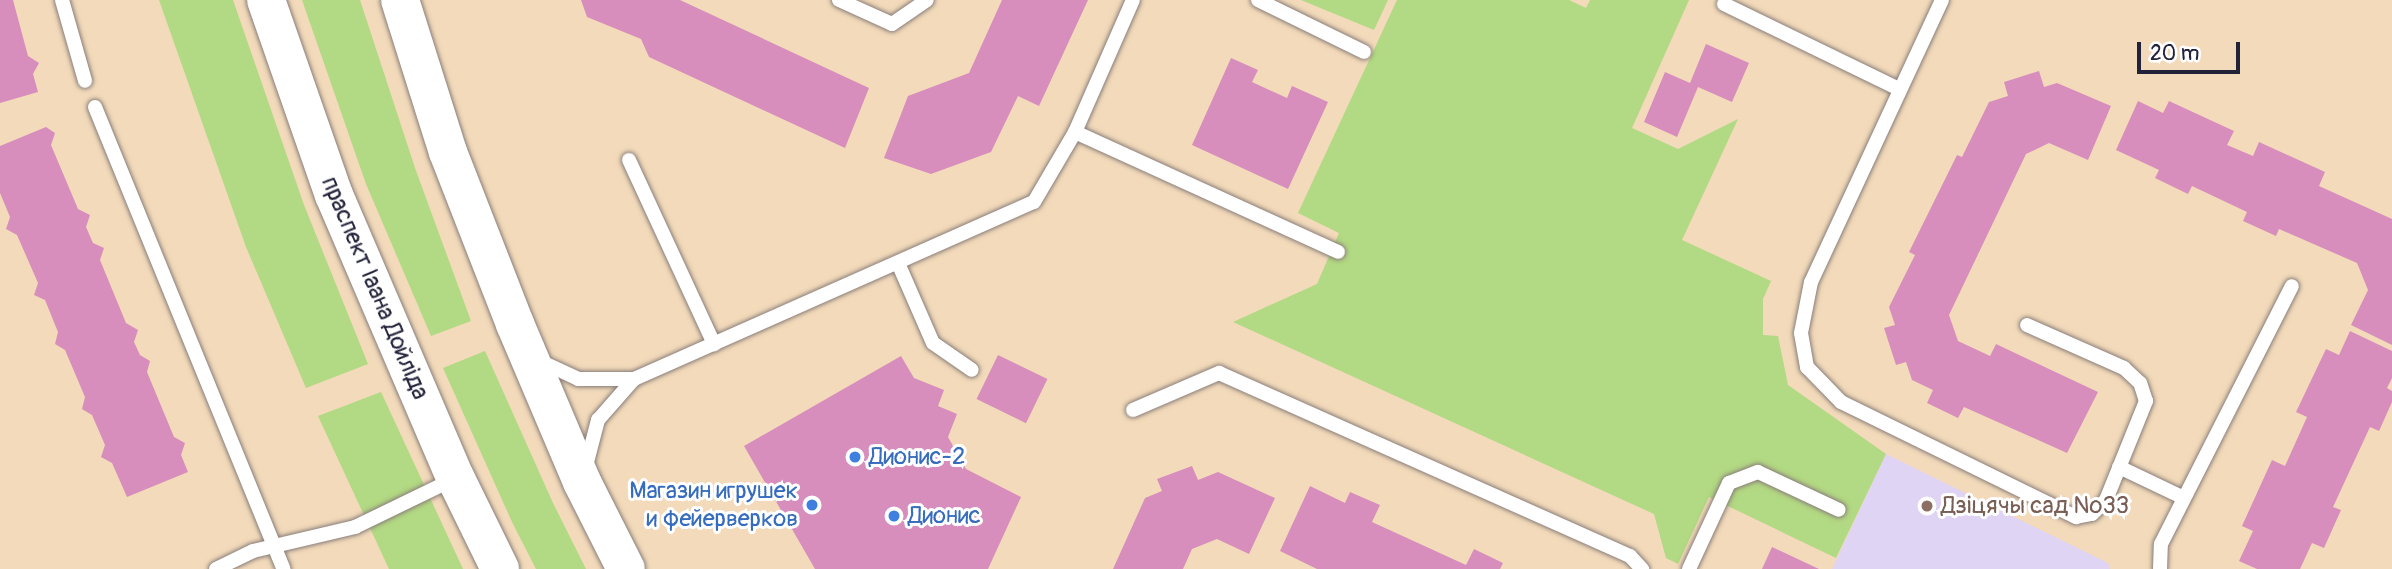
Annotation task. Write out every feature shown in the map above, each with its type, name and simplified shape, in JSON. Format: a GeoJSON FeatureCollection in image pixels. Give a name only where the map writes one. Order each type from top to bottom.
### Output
{"type":"FeatureCollection","features":[{"type":"Feature","properties":{"kind":"main road","name":"праспект Іаана Дойліда"},"geometry":{"type":"LineString","coordinates":[[266,0],[334,195],[456,479],[500,569]]}},
{"type":"Feature","properties":{"kind":"main road"},"geometry":{"type":"LineString","coordinates":[[400,0],[447,152],[526,351],[582,482],[626,569]]}},
{"type":"Feature","properties":{"kind":"lane"},"geometry":{"type":"LineString","coordinates":[[62,0],[85,82]]}},
{"type":"Feature","properties":{"kind":"lane"},"geometry":{"type":"LineString","coordinates":[[839,0],[892,24],[927,0]]}},
{"type":"Feature","properties":{"kind":"lane"},"geometry":{"type":"LineString","coordinates":[[526,351],[578,379],[634,379],[1034,202],[1075,132],[1133,0]]}},
{"type":"Feature","properties":{"kind":"lane"},"geometry":{"type":"LineString","coordinates":[[1258,0],[1364,52]]}},
{"type":"Feature","properties":{"kind":"lane"},"geometry":{"type":"LineString","coordinates":[[1942,0],[1811,282],[1801,333],[1807,367],[1842,402],[2076,517],[2092,514],[2106,500],[2146,401],[2140,383],[2124,368],[2027,325]]}},
{"type":"Feature","properties":{"kind":"lane"},"geometry":{"type":"LineString","coordinates":[[1724,4],[1899,89]]}},
{"type":"Feature","properties":{"kind":"lane"},"geometry":{"type":"LineString","coordinates":[[95,107],[284,569]]}},
{"type":"Feature","properties":{"kind":"lane"},"geometry":{"type":"LineString","coordinates":[[1075,132],[1338,252]]}},
{"type":"Feature","properties":{"kind":"lane"},"geometry":{"type":"LineString","coordinates":[[629,160],[714,344]]}},
{"type":"Feature","properties":{"kind":"lane"},"geometry":{"type":"LineString","coordinates":[[898,262],[933,343],[972,370]]}},
{"type":"Feature","properties":{"kind":"lane"},"geometry":{"type":"LineString","coordinates":[[2160,569],[2161,544],[2292,286]]}},
{"type":"Feature","properties":{"kind":"lane"},"geometry":{"type":"LineString","coordinates":[[1133,410],[1219,373],[1630,556],[1642,569]]}},
{"type":"Feature","properties":{"kind":"lane"},"geometry":{"type":"LineString","coordinates":[[582,482],[598,420],[634,379]]}},
{"type":"Feature","properties":{"kind":"lane"},"geometry":{"type":"LineString","coordinates":[[2119,467],[2184,499]]}},
{"type":"Feature","properties":{"kind":"lane"},"geometry":{"type":"LineString","coordinates":[[1689,569],[1729,484],[1758,472],[1839,510]]}},
{"type":"Feature","properties":{"kind":"lane"},"geometry":{"type":"LineString","coordinates":[[216,569],[273,546],[355,527],[456,479]]}},
{"type":"Feature","properties":{"kind":"shaded area","name":"Дзіцячы сад №33"},"geometry":{"type":"Polygon","coordinates":[[[1886,454],[2108,563],[2110,569],[1832,569],[1886,454]]]}},
{"type":"Feature","properties":{"kind":"green space"},"geometry":{"type":"Polygon","coordinates":[[[159,0],[233,0],[304,205],[368,364],[306,388],[246,247],[159,0]]]}},
{"type":"Feature","properties":{"kind":"green space"},"geometry":{"type":"Polygon","coordinates":[[[302,0],[360,0],[415,168],[471,321],[431,336],[366,184],[302,0]]]}},
{"type":"Feature","properties":{"kind":"green space"},"geometry":{"type":"Polygon","coordinates":[[[1301,0],[1388,0],[1374,30],[1301,0]]]}},
{"type":"Feature","properties":{"kind":"green space"},"geometry":{"type":"Polygon","coordinates":[[[1397,0],[1569,0],[1586,8],[1590,0],[1689,0],[1632,128],[1678,149],[1738,119],[1682,240],[1771,281],[1763,299],[1763,335],[1778,336],[1788,385],[1886,454],[1836,558],[1709,497],[1678,564],[1666,558],[1654,514],[1233,322],[1317,284],[1339,233],[1298,213],[1397,0]]]}},
{"type":"Feature","properties":{"kind":"green space"},"geometry":{"type":"Polygon","coordinates":[[[485,351],[553,503],[586,569],[536,569],[512,522],[443,368],[485,351]]]}},
{"type":"Feature","properties":{"kind":"green space"},"geometry":{"type":"Polygon","coordinates":[[[381,392],[463,569],[389,569],[318,416],[381,392]]]}},
{"type":"Feature","properties":{"kind":"building"},"geometry":{"type":"Polygon","coordinates":[[[0,0],[13,0],[28,56],[39,63],[33,74],[38,92],[0,103],[0,0]]]}},
{"type":"Feature","properties":{"kind":"building"},"geometry":{"type":"Polygon","coordinates":[[[581,0],[680,0],[869,88],[845,148],[649,57],[641,39],[587,17],[581,0]]]}},
{"type":"Feature","properties":{"kind":"building"},"geometry":{"type":"Polygon","coordinates":[[[1002,0],[1088,0],[1039,106],[1018,96],[991,152],[931,174],[884,158],[908,96],[969,73],[1002,0]]]}},
{"type":"Feature","properties":{"kind":"building"},"geometry":{"type":"Polygon","coordinates":[[[1706,44],[1749,63],[1732,102],[1698,87],[1677,137],[1644,122],[1665,72],[1690,83],[1706,44]]]}},
{"type":"Feature","properties":{"kind":"building"},"geometry":{"type":"Polygon","coordinates":[[[1231,58],[1258,70],[1252,82],[1287,98],[1292,86],[1328,102],[1288,189],[1192,145],[1231,58]]]}},
{"type":"Feature","properties":{"kind":"building"},"geometry":{"type":"Polygon","coordinates":[[[2039,71],[2044,87],[2057,83],[2111,106],[2088,160],[2049,143],[2026,154],[1949,315],[1958,341],[1990,356],[1996,344],[2098,392],[2067,453],[1964,407],[1958,418],[1927,403],[1933,390],[1912,380],[1906,362],[1896,365],[1884,328],[1895,325],[1889,307],[1915,255],[1909,252],[1957,155],[1962,157],[1989,102],[2008,96],[2004,82],[2039,71]]]}},
{"type":"Feature","properties":{"kind":"building"},"geometry":{"type":"Polygon","coordinates":[[[2138,101],[2163,113],[2169,101],[2234,131],[2227,145],[2253,156],[2259,142],[2325,172],[2319,186],[2392,219],[2392,345],[2351,325],[2368,290],[2357,263],[2279,229],[2276,236],[2243,221],[2247,212],[2192,186],[2188,194],[2155,178],[2159,170],[2116,150],[2138,101]]]}},
{"type":"Feature","properties":{"kind":"building"},"geometry":{"type":"Polygon","coordinates":[[[46,127],[55,133],[51,145],[78,209],[90,215],[86,227],[93,243],[104,248],[100,260],[126,323],[138,330],[134,342],[140,355],[150,361],[147,372],[174,437],[185,443],[181,455],[188,472],[127,497],[112,463],[101,457],[105,445],[92,415],[82,409],[85,397],[65,350],[55,344],[58,332],[45,300],[34,295],[38,283],[17,235],[6,229],[10,217],[0,193],[0,146],[46,127]]]}},
{"type":"Feature","properties":{"kind":"building"},"geometry":{"type":"Polygon","coordinates":[[[2350,331],[2392,351],[2392,378],[2387,388],[2392,391],[2392,402],[2379,431],[2370,427],[2333,507],[2341,510],[2324,548],[2312,543],[2300,569],[2257,569],[2239,561],[2253,531],[2242,526],[2272,460],[2285,466],[2307,417],[2296,412],[2326,349],[2339,355],[2350,331]]]}},
{"type":"Feature","properties":{"kind":"building"},"geometry":{"type":"Polygon","coordinates":[[[998,355],[1047,379],[1026,423],[977,399],[998,355]]]}},
{"type":"Feature","properties":{"kind":"building","name":"Дионис-2"},"geometry":{"type":"Polygon","coordinates":[[[901,356],[914,378],[944,390],[938,406],[957,414],[948,437],[966,469],[1021,497],[988,569],[815,569],[744,446],[901,356]]]}},
{"type":"Feature","properties":{"kind":"building"},"geometry":{"type":"Polygon","coordinates":[[[1192,466],[1198,480],[1218,472],[1275,498],[1249,554],[1217,539],[1192,549],[1183,569],[1113,569],[1145,498],[1162,491],[1157,479],[1192,466]]]}},
{"type":"Feature","properties":{"kind":"building"},"geometry":{"type":"Polygon","coordinates":[[[1310,486],[1345,503],[1350,492],[1380,505],[1372,522],[1466,565],[1474,549],[1503,563],[1500,569],[1317,569],[1280,551],[1310,486]]]}},
{"type":"Feature","properties":{"kind":"building"},"geometry":{"type":"Polygon","coordinates":[[[1772,547],[1819,569],[1762,569],[1772,547]]]}},
{"type":"Feature","properties":{"kind":"place","name":"Дионис-2"},"geometry":{"type":"Point","coordinates":[855,457]}},
{"type":"Feature","properties":{"kind":"place","name":"Магазин игрушек и фейерверков"},"geometry":{"type":"Point","coordinates":[812,505]}},
{"type":"Feature","properties":{"kind":"place","name":"Дзіцячы сад №33"},"geometry":{"type":"Point","coordinates":[1927,506]}},
{"type":"Feature","properties":{"kind":"place","name":"Дионис"},"geometry":{"type":"Point","coordinates":[894,516]}}]}
